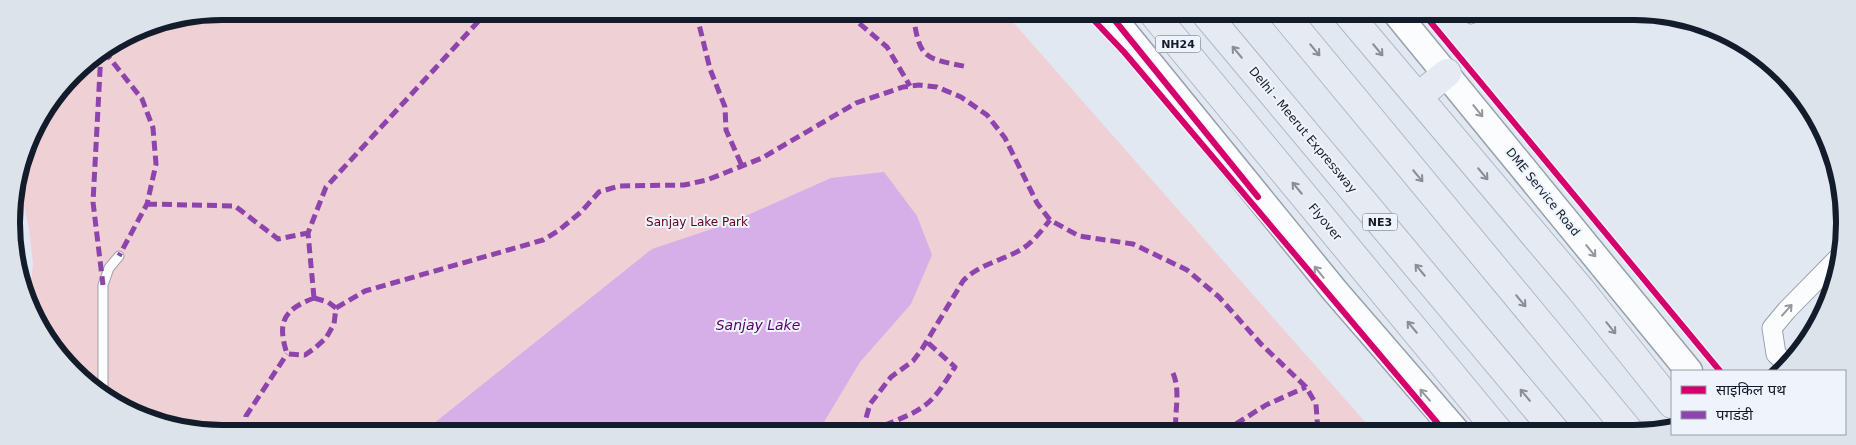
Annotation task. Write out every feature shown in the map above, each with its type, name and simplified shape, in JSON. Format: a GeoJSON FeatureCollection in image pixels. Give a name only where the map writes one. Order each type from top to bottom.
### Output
{"type":"FeatureCollection","features":[{"type":"Feature","properties":{"kind":"highway","name":"Flyover"},"geometry":{"type":"LineString","coordinates":[[1158,20],[1493,425]]}},
{"type":"Feature","properties":{"kind":"highway","name":"Delhi - Meerut Expressway"},"geometry":{"type":"LineString","coordinates":[[1212,20],[1550,425]]}},
{"type":"Feature","properties":{"kind":"highway"},"geometry":{"type":"LineString","coordinates":[[1290,20],[1624,425]]}},
{"type":"Feature","properties":{"kind":"highway"},"geometry":{"type":"LineString","coordinates":[[1353,20],[1580,290],[1671,403]]}},
{"type":"Feature","properties":{"kind":"highway"},"geometry":{"type":"LineString","coordinates":[[1418,98],[1447,73]]}},
{"type":"Feature","properties":{"kind":"street"},"geometry":{"type":"LineString","coordinates":[[1115,20],[1335,291],[1450,425]]}},
{"type":"Feature","properties":{"kind":"street","name":"DME Service Road"},"geometry":{"type":"LineString","coordinates":[[1402,20],[1688,370]]}},
{"type":"Feature","properties":{"kind":"street"},"geometry":{"type":"LineString","coordinates":[[1782,360],[1776,354],[1772,328],[1786,310],[1831,266]]}},
{"type":"Feature","properties":{"kind":"lane"},"geometry":{"type":"LineString","coordinates":[[104,387],[103,285],[109,268],[119,256]]}},
{"type":"Feature","properties":{"kind":"green space","name":"Sanjay Lake Park"},"geometry":{"type":"Polygon","coordinates":[[[209,20],[1011,20],[1368,425],[209,425],[170,418],[145,410],[110,391],[79,366],[54,335],[35,300],[31,287],[33,263],[22,195],[27,170],[35,145],[47,121],[62,99],[89,70],[121,47],[145,35],[183,24],[209,20]]]}},
{"type":"Feature","properties":{"kind":"water","name":"Sanjay Lake"},"geometry":{"type":"Polygon","coordinates":[[[884,172],[917,216],[932,255],[911,304],[860,362],[822,425],[432,425],[652,249],[730,223],[831,178],[884,172]]]}},
{"type":"Feature","properties":{"kind":"marked path"},"geometry":{"type":"LineString","coordinates":[[314,298],[308,233],[326,187],[480,20]]}},
{"type":"Feature","properties":{"kind":"marked path"},"geometry":{"type":"LineString","coordinates":[[698,20],[710,69],[725,107],[726,130],[742,166]]}},
{"type":"Feature","properties":{"kind":"marked path"},"geometry":{"type":"LineString","coordinates":[[855,20],[887,47],[910,86]]}},
{"type":"Feature","properties":{"kind":"marked path"},"geometry":{"type":"LineString","coordinates":[[914,20],[918,40],[926,54],[942,61],[968,67]]}},
{"type":"Feature","properties":{"kind":"marked path"},"geometry":{"type":"LineString","coordinates":[[108,56],[142,99],[153,128],[156,164],[147,204],[119,256]]}},
{"type":"Feature","properties":{"kind":"marked path"},"geometry":{"type":"LineString","coordinates":[[101,61],[93,202],[103,285]]}},
{"type":"Feature","properties":{"kind":"marked path"},"geometry":{"type":"LineString","coordinates":[[336,308],[365,291],[543,240],[558,231],[581,212],[599,192],[619,186],[684,185],[707,180],[762,158],[856,103],[903,87],[919,85],[937,87],[961,97],[987,115],[1005,138],[1037,203],[1050,220],[1079,236],[1133,244],[1187,270],[1219,297],[1261,344],[1306,387],[1316,404],[1318,425]]}},
{"type":"Feature","properties":{"kind":"marked path"},"geometry":{"type":"LineString","coordinates":[[147,204],[235,206],[278,239],[308,233]]}},
{"type":"Feature","properties":{"kind":"marked path"},"geometry":{"type":"LineString","coordinates":[[864,425],[870,404],[891,377],[913,361],[963,281],[983,267],[1022,249],[1034,239],[1050,220]]}},
{"type":"Feature","properties":{"kind":"marked path"},"geometry":{"type":"LineString","coordinates":[[314,298],[328,302],[336,308],[334,324],[326,338],[305,355],[287,354],[283,333],[285,318],[295,307],[314,298]]}},
{"type":"Feature","properties":{"kind":"marked path"},"geometry":{"type":"LineString","coordinates":[[884,425],[911,414],[929,402],[955,367],[926,341]]}},
{"type":"Feature","properties":{"kind":"marked path"},"geometry":{"type":"LineString","coordinates":[[246,425],[246,416],[287,354]]}},
{"type":"Feature","properties":{"kind":"marked path"},"geometry":{"type":"LineString","coordinates":[[1173,373],[1177,387],[1176,425]]}},
{"type":"Feature","properties":{"kind":"marked path"},"geometry":{"type":"LineString","coordinates":[[1234,425],[1266,405],[1306,387]]}},
{"type":"Feature","properties":{"kind":"cycle path"},"geometry":{"type":"LineString","coordinates":[[1094,20],[1124,52],[1439,425]]}},
{"type":"Feature","properties":{"kind":"cycle path"},"geometry":{"type":"LineString","coordinates":[[1114,20],[1258,197]]}},
{"type":"Feature","properties":{"kind":"cycle path"},"geometry":{"type":"LineString","coordinates":[[1429,20],[1719,370]]}}]}
